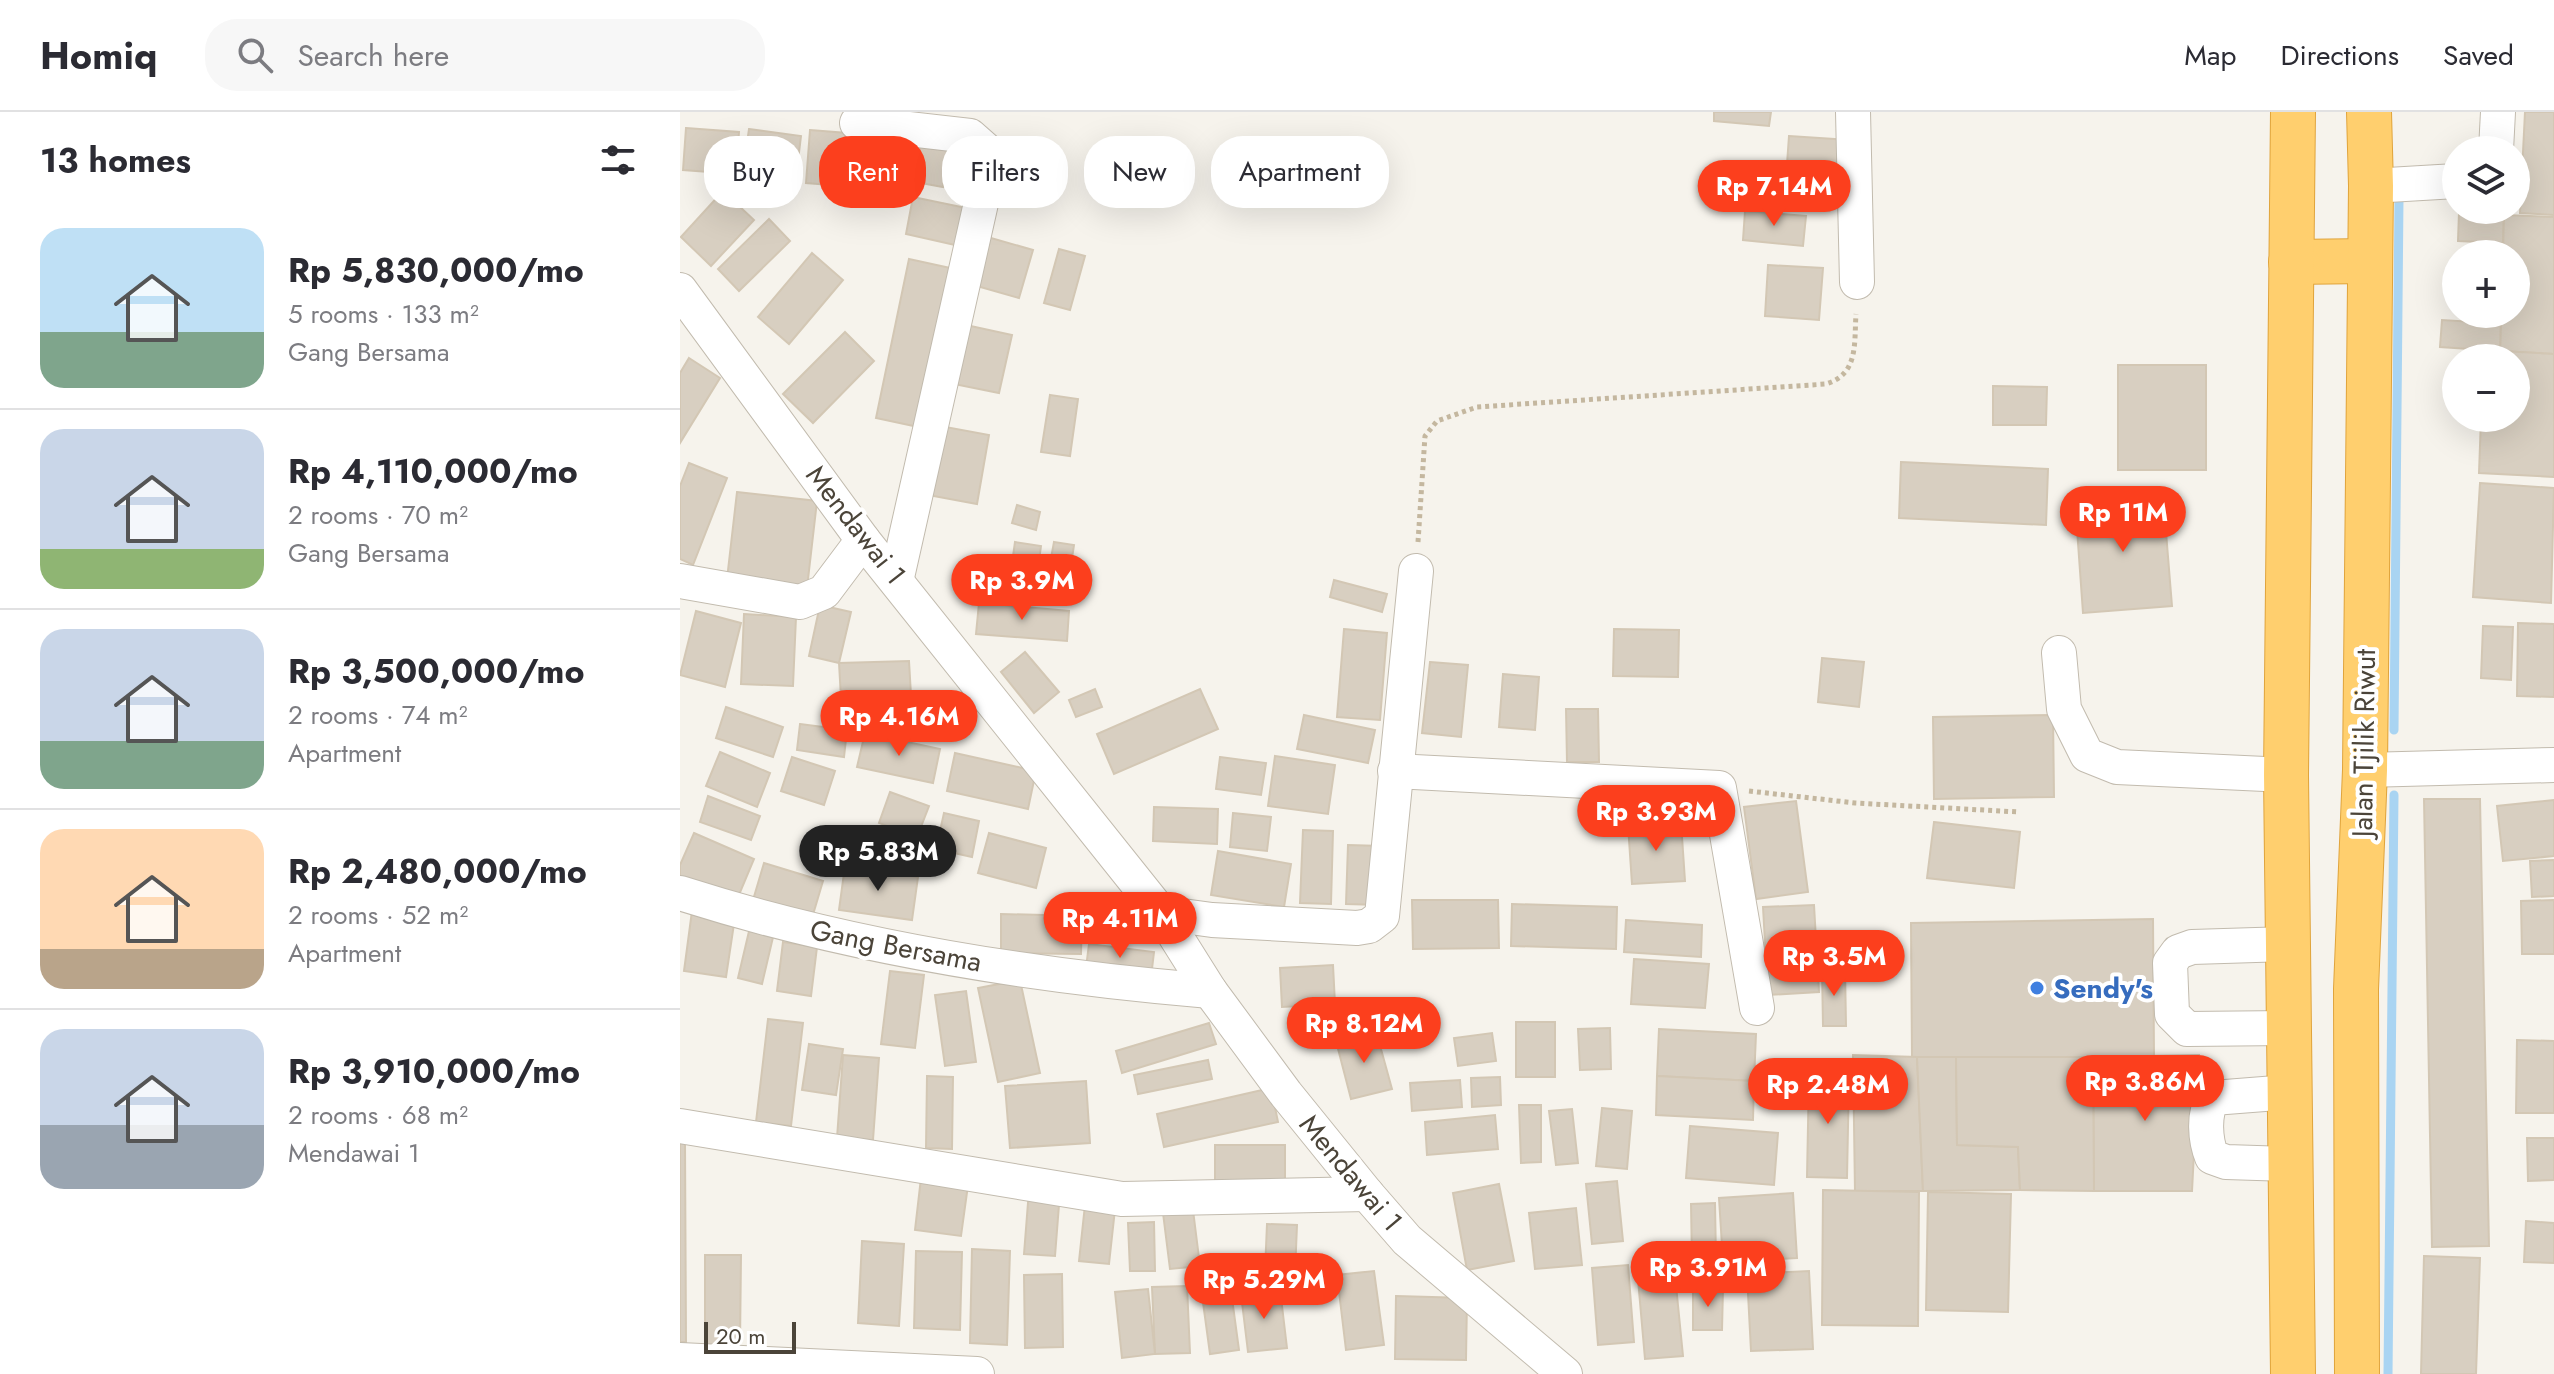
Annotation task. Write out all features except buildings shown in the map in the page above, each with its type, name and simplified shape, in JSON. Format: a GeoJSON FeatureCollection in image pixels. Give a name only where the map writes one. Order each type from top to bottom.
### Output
{"type":"FeatureCollection","features":[{"type":"Feature","properties":{"kind":"highway"},"geometry":{"type":"LineString","coordinates":[[2293,112],[2286,775],[2293,1374]]}},
{"type":"Feature","properties":{"kind":"highway","name":"Jalan Tjilik Riwut"},"geometry":{"type":"LineString","coordinates":[[2357,1374],[2356,989],[2365,770],[2371,186],[2369,112]]}},
{"type":"Feature","properties":{"kind":"highway"},"geometry":{"type":"LineString","coordinates":[[2291,262],[2369,261]]}},
{"type":"Feature","properties":{"kind":"street"},"geometry":{"type":"LineString","coordinates":[[1853,112],[1857,282]]}},
{"type":"Feature","properties":{"kind":"street"},"geometry":{"type":"LineString","coordinates":[[2497,136],[2498,112]]}},
{"type":"Feature","properties":{"kind":"street"},"geometry":{"type":"LineString","coordinates":[[857,123],[970,136],[987,151],[990,163],[897,577]]}},
{"type":"Feature","properties":{"kind":"street"},"geometry":{"type":"LineString","coordinates":[[2371,186],[2442,182]]}},
{"type":"Feature","properties":{"kind":"street","name":"Mendawai 1"},"geometry":{"type":"LineString","coordinates":[[680,290],[863,540],[897,577],[1161,913],[1210,991],[1286,1094],[1367,1194],[1407,1240],[1565,1374]]}},
{"type":"Feature","properties":{"kind":"street"},"geometry":{"type":"LineString","coordinates":[[680,581],[800,602],[824,592],[863,540]]}},
{"type":"Feature","properties":{"kind":"street"},"geometry":{"type":"LineString","coordinates":[[1161,913],[1212,920],[1357,928],[1378,922],[1384,906],[1416,571]]}},
{"type":"Feature","properties":{"kind":"street"},"geometry":{"type":"LineString","coordinates":[[2059,653],[2064,709],[2087,755],[2117,767],[2286,775]]}},
{"type":"Feature","properties":{"kind":"street"},"geometry":{"type":"LineString","coordinates":[[2365,770],[2554,765]]}},
{"type":"Feature","properties":{"kind":"street"},"geometry":{"type":"LineString","coordinates":[[1395,771],[1719,788],[1757,1008]]}},
{"type":"Feature","properties":{"kind":"street","name":"Gang Bersama"},"geometry":{"type":"LineString","coordinates":[[680,893],[746,914],[876,945],[1075,980],[1210,991]]}},
{"type":"Feature","properties":{"kind":"street"},"geometry":{"type":"LineString","coordinates":[[2288,944],[2192,947],[2178,952],[2170,963],[2172,1014],[2187,1029],[2289,1028]]}},
{"type":"Feature","properties":{"kind":"street"},"geometry":{"type":"LineString","coordinates":[[2289,1092],[2213,1098],[2208,1106],[2207,1144],[2212,1157],[2226,1162],[2290,1164]]}},
{"type":"Feature","properties":{"kind":"street"},"geometry":{"type":"LineString","coordinates":[[680,1126],[1122,1199],[1367,1194]]}},
{"type":"Feature","properties":{"kind":"street"},"geometry":{"type":"LineString","coordinates":[[680,1360],[977,1374]]}},
{"type":"Feature","properties":{"kind":"path"},"geometry":{"type":"LineString","coordinates":[[1416,571],[1425,436],[1437,421],[1477,407],[1837,380],[1853,363],[1857,282]]}},
{"type":"Feature","properties":{"kind":"path"},"geometry":{"type":"LineString","coordinates":[[1719,788],[1855,803],[2019,812]]}},
{"type":"Feature","properties":{"kind":"waterway"},"geometry":{"type":"LineString","coordinates":[[2394,730],[2399,198]]}},
{"type":"Feature","properties":{"kind":"waterway"},"geometry":{"type":"LineString","coordinates":[[2388,1374],[2394,795]]}},
{"type":"Feature","properties":{"kind":"place","name":"Sendy's"},"geometry":{"type":"Point","coordinates":[2037,988]}}]}
